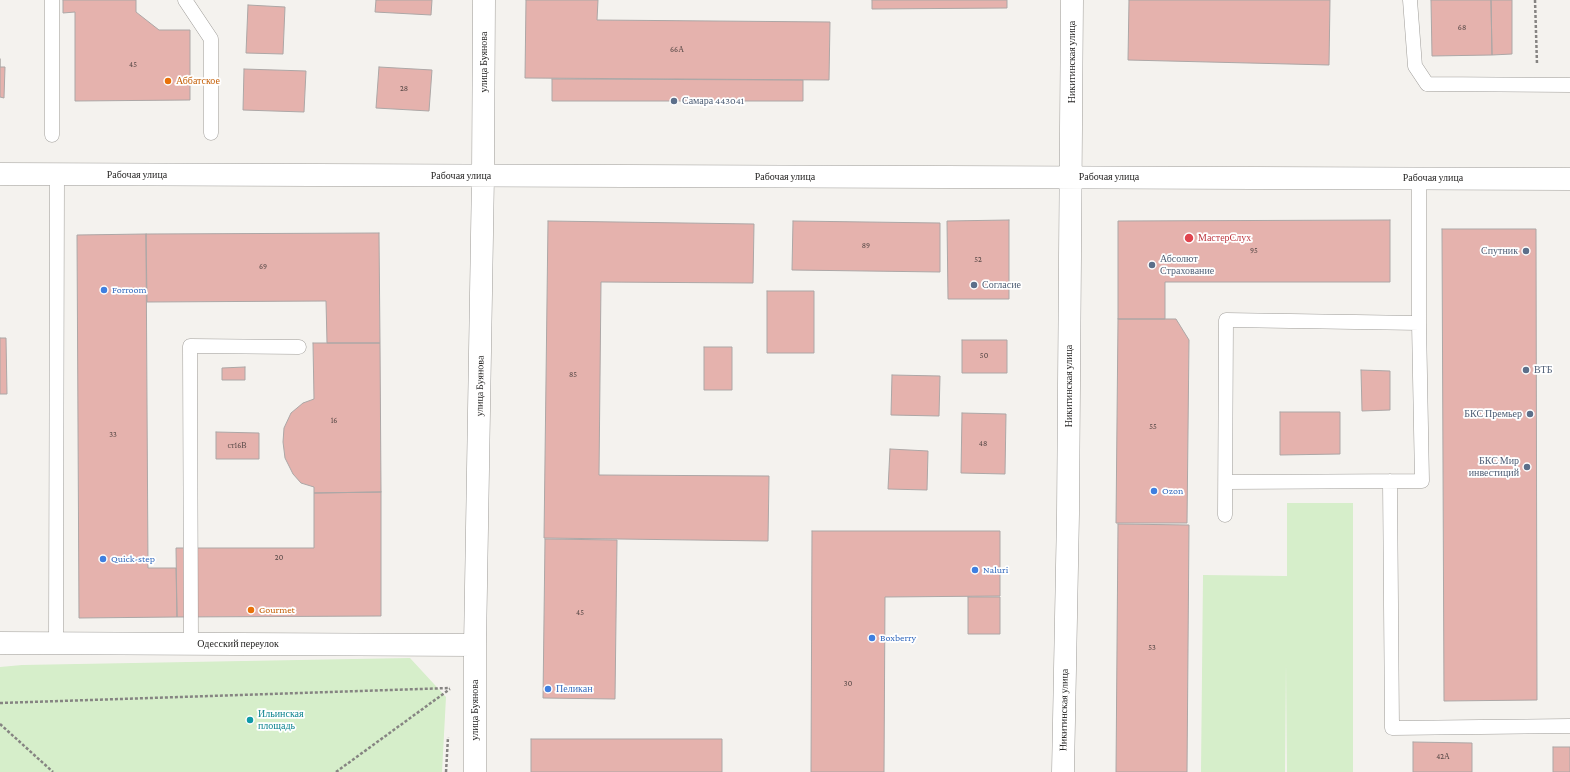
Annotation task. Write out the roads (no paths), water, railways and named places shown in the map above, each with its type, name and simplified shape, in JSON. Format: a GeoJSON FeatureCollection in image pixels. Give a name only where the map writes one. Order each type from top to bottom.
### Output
{"type":"FeatureCollection","features":[{"type":"Feature","properties":{"kind":"street","name":"улица Буянова"},"geometry":{"type":"LineString","coordinates":[[475,772],[475,644],[483,176],[484,0]]}},
{"type":"Feature","properties":{"kind":"street","name":"Никитинская улица"},"geometry":{"type":"LineString","coordinates":[[1063,772],[1068,514],[1072,0]]}},
{"type":"Feature","properties":{"kind":"street","name":"Рабочая улица"},"geometry":{"type":"LineString","coordinates":[[0,174],[1570,179]]}},
{"type":"Feature","properties":{"kind":"street","name":"Одесский переулок"},"geometry":{"type":"LineString","coordinates":[[0,644],[475,644]]}},
{"type":"Feature","properties":{"kind":"lane"},"geometry":{"type":"LineString","coordinates":[[52,0],[52,134]]}},
{"type":"Feature","properties":{"kind":"lane"},"geometry":{"type":"LineString","coordinates":[[185,0],[210,39],[211,133]]}},
{"type":"Feature","properties":{"kind":"lane"},"geometry":{"type":"LineString","coordinates":[[1410,0],[1415,66],[1427,84],[1570,85]]}},
{"type":"Feature","properties":{"kind":"lane"},"geometry":{"type":"LineString","coordinates":[[56,644],[57,174]]}},
{"type":"Feature","properties":{"kind":"lane"},"geometry":{"type":"LineString","coordinates":[[1226,482],[1422,481],[1418,323],[1419,178]]}},
{"type":"Feature","properties":{"kind":"lane"},"geometry":{"type":"LineString","coordinates":[[1225,516],[1226,320],[1418,323]]}},
{"type":"Feature","properties":{"kind":"lane"},"geometry":{"type":"LineString","coordinates":[[191,644],[190,346],[299,347]]}},
{"type":"Feature","properties":{"kind":"lane"},"geometry":{"type":"LineString","coordinates":[[1390,481],[1392,728],[1570,726]]}},
{"type":"Feature","properties":{"kind":"place","name":"Аббатское"},"geometry":{"type":"Point","coordinates":[168,81]}},
{"type":"Feature","properties":{"kind":"place","name":"Самара 443041"},"geometry":{"type":"Point","coordinates":[674,101]}},
{"type":"Feature","properties":{"kind":"place","name":"МастерСлух"},"geometry":{"type":"Point","coordinates":[1189,238]}},
{"type":"Feature","properties":{"kind":"place","name":"Спутник"},"geometry":{"type":"Point","coordinates":[1526,251]}},
{"type":"Feature","properties":{"kind":"place","name":"Абсолют Страхование"},"geometry":{"type":"Point","coordinates":[1152,265]}},
{"type":"Feature","properties":{"kind":"place","name":"Согласие"},"geometry":{"type":"Point","coordinates":[974,285]}},
{"type":"Feature","properties":{"kind":"place","name":"Forroom"},"geometry":{"type":"Point","coordinates":[104,290]}},
{"type":"Feature","properties":{"kind":"place","name":"ВТБ"},"geometry":{"type":"Point","coordinates":[1526,370]}},
{"type":"Feature","properties":{"kind":"place","name":"БКС Премьер"},"geometry":{"type":"Point","coordinates":[1530,414]}},
{"type":"Feature","properties":{"kind":"place","name":"БКС Мир инвестиций"},"geometry":{"type":"Point","coordinates":[1527,467]}},
{"type":"Feature","properties":{"kind":"place","name":"Ozon"},"geometry":{"type":"Point","coordinates":[1154,491]}},
{"type":"Feature","properties":{"kind":"place","name":"Quick-step"},"geometry":{"type":"Point","coordinates":[103,559]}},
{"type":"Feature","properties":{"kind":"place","name":"Naluri"},"geometry":{"type":"Point","coordinates":[975,570]}},
{"type":"Feature","properties":{"kind":"place","name":"Gourmet"},"geometry":{"type":"Point","coordinates":[251,610]}},
{"type":"Feature","properties":{"kind":"place","name":"Boxberry"},"geometry":{"type":"Point","coordinates":[872,638]}},
{"type":"Feature","properties":{"kind":"place","name":"Пеликан"},"geometry":{"type":"Point","coordinates":[548,689]}},
{"type":"Feature","properties":{"kind":"place","name":"Ильинская площадь"},"geometry":{"type":"Point","coordinates":[250,720]}}]}
